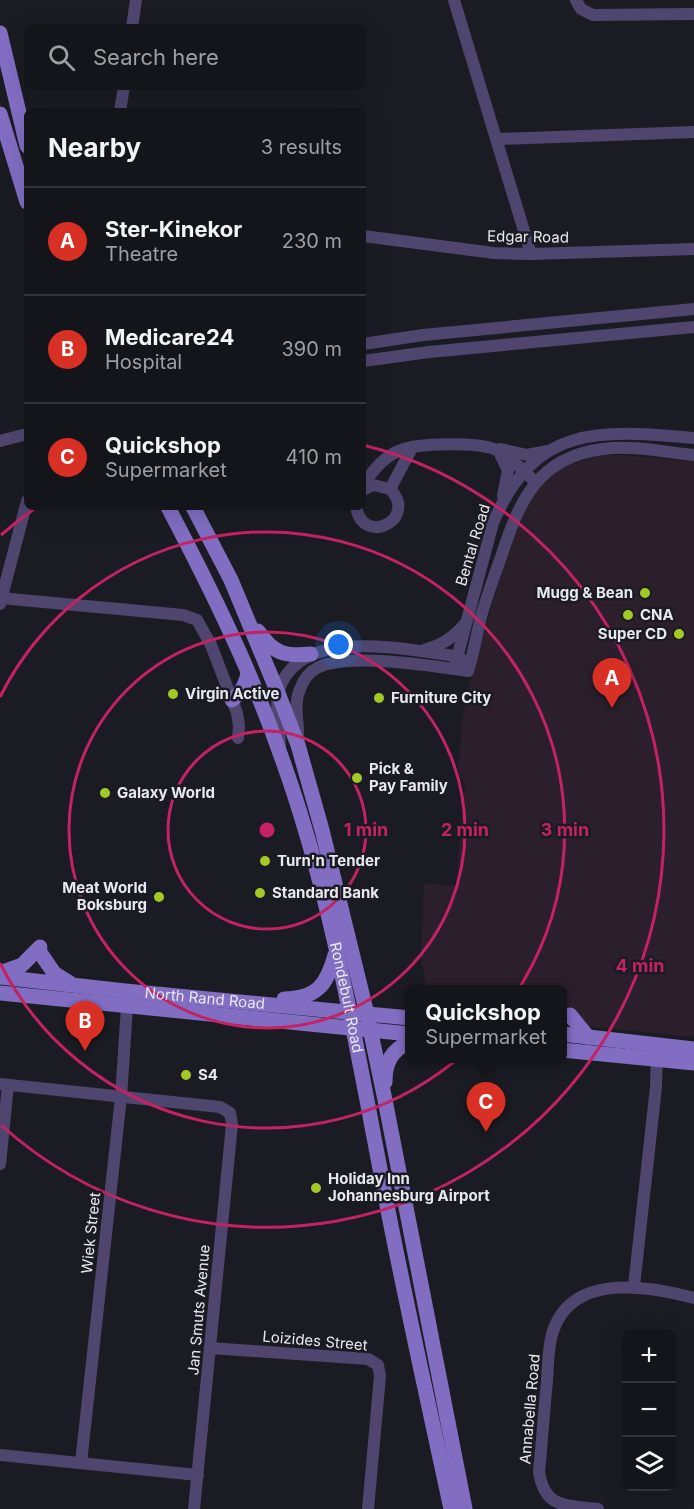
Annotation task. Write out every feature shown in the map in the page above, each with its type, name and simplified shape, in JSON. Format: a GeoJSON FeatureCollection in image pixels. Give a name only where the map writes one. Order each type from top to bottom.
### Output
{"type":"FeatureCollection","features":[{"type":"Feature","properties":{"kind":"main road"},"geometry":{"type":"LineString","coordinates":[[0,33],[24,133]]}},
{"type":"Feature","properties":{"kind":"main road"},"geometry":{"type":"LineString","coordinates":[[0,114],[24,192]]}},
{"type":"Feature","properties":{"kind":"main road","name":"Rondebult Road"},"geometry":{"type":"LineString","coordinates":[[170,510],[192,552],[248,674],[281,754],[304,826],[349,1012],[451,1509]]}},
{"type":"Feature","properties":{"kind":"main road","name":"Rondebult Road"},"geometry":{"type":"LineString","coordinates":[[195,510],[231,580],[278,693],[298,745],[322,830],[367,1014],[465,1509]]}},
{"type":"Feature","properties":{"kind":"main road"},"geometry":{"type":"LineString","coordinates":[[245,614],[268,645],[276,651],[296,656],[311,654]]}},
{"type":"Feature","properties":{"kind":"main road"},"geometry":{"type":"LineString","coordinates":[[232,700],[240,694],[248,674]]}},
{"type":"Feature","properties":{"kind":"main road"},"geometry":{"type":"LineString","coordinates":[[0,975],[22,965],[39,949],[54,973],[74,985]]}},
{"type":"Feature","properties":{"kind":"main road"},"geometry":{"type":"LineString","coordinates":[[246,1002],[293,999],[313,994],[326,980],[336,953]]}},
{"type":"Feature","properties":{"kind":"main road","name":"North Rand Road"},"geometry":{"type":"LineString","coordinates":[[0,975],[74,985],[405,1018]]}},
{"type":"Feature","properties":{"kind":"main road","name":"North Rand Road"},"geometry":{"type":"LineString","coordinates":[[0,993],[405,1034]]}},
{"type":"Feature","properties":{"kind":"main road"},"geometry":{"type":"LineString","coordinates":[[570,1015],[588,1037]]}},
{"type":"Feature","properties":{"kind":"main road"},"geometry":{"type":"LineString","coordinates":[[314,1026],[332,1032],[347,1046],[364,1083]]}},
{"type":"Feature","properties":{"kind":"main road"},"geometry":{"type":"LineString","coordinates":[[567,1035],[588,1037],[694,1063]]}},
{"type":"Feature","properties":{"kind":"main road"},"geometry":{"type":"LineString","coordinates":[[385,1101],[385,1070],[398,1048],[405,1044]]}},
{"type":"Feature","properties":{"kind":"main road"},"geometry":{"type":"LineString","coordinates":[[567,1050],[657,1053],[694,1049]]}},
{"type":"Feature","properties":{"kind":"street"},"geometry":{"type":"LineString","coordinates":[[132,24],[136,0]]}},
{"type":"Feature","properties":{"kind":"street"},"geometry":{"type":"LineString","coordinates":[[454,0],[531,254]]}},
{"type":"Feature","properties":{"kind":"street"},"geometry":{"type":"LineString","coordinates":[[576,0],[580,9],[593,15],[694,14]]}},
{"type":"Feature","properties":{"kind":"street"},"geometry":{"type":"LineString","coordinates":[[120,108],[124,90]]}},
{"type":"Feature","properties":{"kind":"street"},"geometry":{"type":"LineString","coordinates":[[498,139],[694,132]]}},
{"type":"Feature","properties":{"kind":"street","name":"Edgar Road"},"geometry":{"type":"LineString","coordinates":[[366,236],[460,249],[531,254],[694,249]]}},
{"type":"Feature","properties":{"kind":"street"},"geometry":{"type":"LineString","coordinates":[[366,344],[423,334],[694,309]]}},
{"type":"Feature","properties":{"kind":"street"},"geometry":{"type":"LineString","coordinates":[[366,361],[528,342],[694,327]]}},
{"type":"Feature","properties":{"kind":"street","name":"Bental Road"},"geometry":{"type":"LineString","coordinates":[[454,669],[486,545],[501,503],[525,472],[549,451],[572,439],[602,433],[694,438]]}},
{"type":"Feature","properties":{"kind":"street"},"geometry":{"type":"LineString","coordinates":[[0,441],[24,435]]}},
{"type":"Feature","properties":{"kind":"street"},"geometry":{"type":"LineString","coordinates":[[366,485],[373,472],[403,449],[454,444],[527,455],[549,451]]}},
{"type":"Feature","properties":{"kind":"street"},"geometry":{"type":"LineString","coordinates":[[390,489],[412,448]]}},
{"type":"Feature","properties":{"kind":"street","name":"Bental Road"},"geometry":{"type":"LineString","coordinates":[[469,667],[482,614],[513,518],[536,482],[561,462],[602,449],[632,448],[694,455]]}},
{"type":"Feature","properties":{"kind":"street"},"geometry":{"type":"LineString","coordinates":[[495,450],[536,482]]}},
{"type":"Feature","properties":{"kind":"street"},"geometry":{"type":"LineString","coordinates":[[495,450],[508,470],[501,503]]}},
{"type":"Feature","properties":{"kind":"street"},"geometry":{"type":"LineString","coordinates":[[357,510],[360,519],[371,526],[378,527],[390,523],[398,512],[397,499],[390,489],[373,485],[366,488]]}},
{"type":"Feature","properties":{"kind":"street"},"geometry":{"type":"LineString","coordinates":[[25,510],[1,600],[191,617],[201,626],[211,645],[232,700],[239,726],[238,738]]}},
{"type":"Feature","properties":{"kind":"street"},"geometry":{"type":"LineString","coordinates":[[417,652],[442,645],[468,620]]}},
{"type":"Feature","properties":{"kind":"street"},"geometry":{"type":"LineString","coordinates":[[281,754],[278,693],[293,666],[311,654],[331,648],[348,647],[417,652],[456,656],[469,667]]}},
{"type":"Feature","properties":{"kind":"street"},"geometry":{"type":"LineString","coordinates":[[298,745],[299,690],[314,669],[344,660],[454,669],[469,667]]}},
{"type":"Feature","properties":{"kind":"street","name":"Wiek Street"},"geometry":{"type":"LineString","coordinates":[[81,1463],[121,1097],[128,1007]]}},
{"type":"Feature","properties":{"kind":"street"},"geometry":{"type":"LineString","coordinates":[[657,1053],[656,1086],[634,1286],[694,1298]]}},
{"type":"Feature","properties":{"kind":"street"},"geometry":{"type":"LineString","coordinates":[[0,1164],[4,1085],[121,1097]]}},
{"type":"Feature","properties":{"kind":"street","name":"Jan Smuts Avenue"},"geometry":{"type":"LineString","coordinates":[[121,1097],[220,1107],[230,1113],[232,1124],[194,1509]]}},
{"type":"Feature","properties":{"kind":"street","name":"Annabella Road"},"geometry":{"type":"LineString","coordinates":[[598,1509],[566,1506],[553,1501],[545,1495],[541,1484],[539,1472],[552,1332],[557,1322],[582,1297],[597,1290],[634,1286]]}},
{"type":"Feature","properties":{"kind":"street","name":"Loizides Street"},"geometry":{"type":"LineString","coordinates":[[210,1348],[368,1359],[378,1365],[380,1376],[368,1509]]}},
{"type":"Feature","properties":{"kind":"street"},"geometry":{"type":"LineString","coordinates":[[0,1455],[198,1474]]}},
{"type":"Feature","properties":{"kind":"shaded area"},"geometry":{"type":"Polygon","coordinates":[[[605,454],[694,461],[694,1037],[567,1024],[567,985],[426,985],[421,959],[424,883],[456,886],[465,784],[458,772],[463,715],[474,665],[516,524],[539,484],[564,466],[605,454]]]}},
{"type":"Feature","properties":{"kind":"place","name":"Mugg & Bean"},"geometry":{"type":"Point","coordinates":[645,593]}},
{"type":"Feature","properties":{"kind":"place","name":"CNA"},"geometry":{"type":"Point","coordinates":[628,615]}},
{"type":"Feature","properties":{"kind":"place","name":"Super CD"},"geometry":{"type":"Point","coordinates":[679,634]}},
{"type":"Feature","properties":{"kind":"place","name":"Virgin Active"},"geometry":{"type":"Point","coordinates":[173,694]}},
{"type":"Feature","properties":{"kind":"place","name":"Furniture City"},"geometry":{"type":"Point","coordinates":[379,698]}},
{"type":"Feature","properties":{"kind":"place","name":"Ster-Kinekor"},"geometry":{"type":"Point","coordinates":[612,708]}},
{"type":"Feature","properties":{"kind":"place","name":"Pick & Pay Family"},"geometry":{"type":"Point","coordinates":[357,778]}},
{"type":"Feature","properties":{"kind":"place","name":"Galaxy World"},"geometry":{"type":"Point","coordinates":[105,793]}},
{"type":"Feature","properties":{"kind":"place","name":"Turn'n Tender"},"geometry":{"type":"Point","coordinates":[265,861]}},
{"type":"Feature","properties":{"kind":"place","name":"Standard Bank"},"geometry":{"type":"Point","coordinates":[260,893]}},
{"type":"Feature","properties":{"kind":"place","name":"Meat World Boksburg"},"geometry":{"type":"Point","coordinates":[159,897]}},
{"type":"Feature","properties":{"kind":"place","name":"Medicare24"},"geometry":{"type":"Point","coordinates":[85,1051]}},
{"type":"Feature","properties":{"kind":"place","name":"S4"},"geometry":{"type":"Point","coordinates":[186,1075]}},
{"type":"Feature","properties":{"kind":"place","name":"Quickshop"},"geometry":{"type":"Point","coordinates":[486,1132]}},
{"type":"Feature","properties":{"kind":"place","name":"Holiday Inn Johannesburg Airport"},"geometry":{"type":"Point","coordinates":[316,1188]}}]}
